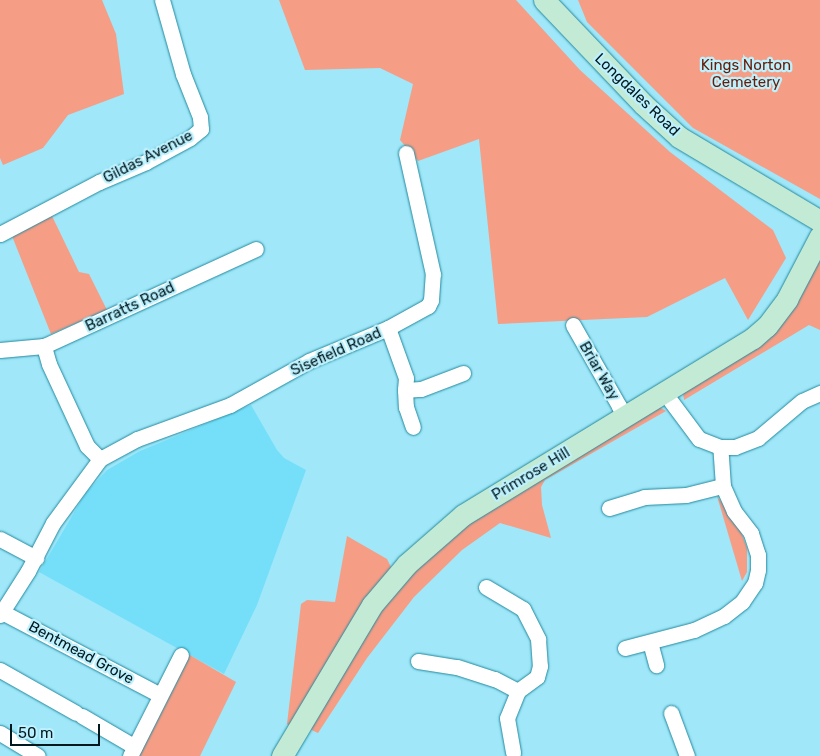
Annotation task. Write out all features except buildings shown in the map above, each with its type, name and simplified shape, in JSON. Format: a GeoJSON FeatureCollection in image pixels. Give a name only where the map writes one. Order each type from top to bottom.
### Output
{"type":"FeatureCollection","features":[{"type":"Feature","properties":{"kind":"street","name":"Gildas Avenue"},"geometry":{"type":"LineString","coordinates":[[0,234],[100,182],[146,162],[201,130],[200,117],[183,74],[162,0]]}},
{"type":"Feature","properties":{"kind":"street","name":"Longdales Road"},"geometry":{"type":"LineString","coordinates":[[544,0],[643,104],[679,137],[820,221]]}},
{"type":"Feature","properties":{"kind":"street","name":"Sisefield Road"},"geometry":{"type":"LineString","coordinates":[[1,614],[36,558],[53,523],[100,459],[137,439],[230,405],[309,361],[388,328],[428,306],[433,286],[433,274],[406,153]]}},
{"type":"Feature","properties":{"kind":"street","name":"Primrose Hill"},"geometry":{"type":"LineString","coordinates":[[282,756],[372,606],[407,564],[463,515],[753,338],[767,326],[787,299],[820,236]]}},
{"type":"Feature","properties":{"kind":"street","name":"Barratts Road"},"geometry":{"type":"LineString","coordinates":[[0,350],[44,346],[256,249]]}},
{"type":"Feature","properties":{"kind":"street","name":"Briar Way"},"geometry":{"type":"LineString","coordinates":[[573,325],[624,418]]}},
{"type":"Feature","properties":{"kind":"street"},"geometry":{"type":"LineString","coordinates":[[388,328],[406,378],[406,408],[413,427]]}},
{"type":"Feature","properties":{"kind":"street"},"geometry":{"type":"LineString","coordinates":[[44,346],[49,364],[86,446],[100,459]]}},
{"type":"Feature","properties":{"kind":"street"},"geometry":{"type":"LineString","coordinates":[[405,390],[421,390],[463,372]]}},
{"type":"Feature","properties":{"kind":"street"},"geometry":{"type":"LineString","coordinates":[[664,392],[699,439],[720,447],[735,447],[758,438],[802,401],[820,393]]}},
{"type":"Feature","properties":{"kind":"street"},"geometry":{"type":"LineString","coordinates":[[625,648],[694,630],[724,616],[742,602],[755,583],[758,555],[751,533],[734,511],[723,486],[720,447]]}},
{"type":"Feature","properties":{"kind":"street"},"geometry":{"type":"LineString","coordinates":[[609,508],[644,497],[686,495],[723,486]]}},
{"type":"Feature","properties":{"kind":"street"},"geometry":{"type":"LineString","coordinates":[[0,539],[36,558]]}},
{"type":"Feature","properties":{"kind":"street"},"geometry":{"type":"LineString","coordinates":[[486,586],[523,609],[538,639],[540,666],[537,677],[518,691],[507,718],[513,755]]}},
{"type":"Feature","properties":{"kind":"street","name":"Bentmead Grove"},"geometry":{"type":"LineString","coordinates":[[1,614],[160,694]]}},
{"type":"Feature","properties":{"kind":"street"},"geometry":{"type":"LineString","coordinates":[[650,642],[656,665]]}},
{"type":"Feature","properties":{"kind":"street"},"geometry":{"type":"LineString","coordinates":[[0,670],[79,715],[132,751],[181,655]]}},
{"type":"Feature","properties":{"kind":"street"},"geometry":{"type":"LineString","coordinates":[[418,660],[457,667],[496,679],[518,691]]}},
{"type":"Feature","properties":{"kind":"street"},"geometry":{"type":"LineString","coordinates":[[672,713],[687,756]]}},
{"type":"Feature","properties":{"kind":"street"},"geometry":{"type":"LineString","coordinates":[[0,733],[38,756]]}},
{"type":"Feature","properties":{"kind":"shaded area"},"geometry":{"type":"Polygon","coordinates":[[[251,405],[277,450],[284,458],[306,470],[257,605],[224,674],[39,572],[85,494],[107,470],[140,451],[251,405]]]}},
{"type":"Feature","properties":{"kind":"green space"},"geometry":{"type":"Polygon","coordinates":[[[0,0],[102,0],[116,34],[124,94],[68,115],[43,148],[3,165],[0,158],[0,0]]]}},
{"type":"Feature","properties":{"kind":"green space"},"geometry":{"type":"Polygon","coordinates":[[[279,0],[516,0],[580,70],[670,152],[773,230],[786,258],[748,320],[725,278],[647,317],[498,324],[479,139],[418,161],[400,140],[413,84],[380,68],[305,70],[279,0]]]}},
{"type":"Feature","properties":{"kind":"green space","name":"Kings Norton Cemetery"},"geometry":{"type":"Polygon","coordinates":[[[578,0],[820,0],[820,199],[693,128],[587,22],[578,0]]]}},
{"type":"Feature","properties":{"kind":"green space"},"geometry":{"type":"Polygon","coordinates":[[[52,216],[79,272],[89,274],[107,310],[51,334],[12,236],[52,216]]]}},
{"type":"Feature","properties":{"kind":"green space"},"geometry":{"type":"Polygon","coordinates":[[[820,256],[820,330],[809,325],[684,400],[683,393],[756,344],[820,256]]]}},
{"type":"Feature","properties":{"kind":"green space"},"geometry":{"type":"Polygon","coordinates":[[[659,407],[666,411],[545,480],[541,487],[542,505],[551,538],[500,523],[462,550],[414,597],[367,658],[318,733],[307,728],[393,588],[471,520],[659,407]]]}},
{"type":"Feature","properties":{"kind":"green space"},"geometry":{"type":"Polygon","coordinates":[[[717,496],[739,526],[747,548],[747,572],[742,581],[717,496]]]}},
{"type":"Feature","properties":{"kind":"green space"},"geometry":{"type":"Polygon","coordinates":[[[347,536],[387,559],[391,567],[291,727],[287,724],[301,604],[307,600],[335,602],[347,536]]]}},
{"type":"Feature","properties":{"kind":"green space"},"geometry":{"type":"Polygon","coordinates":[[[188,654],[236,682],[200,756],[136,756],[188,654]]]}}]}
